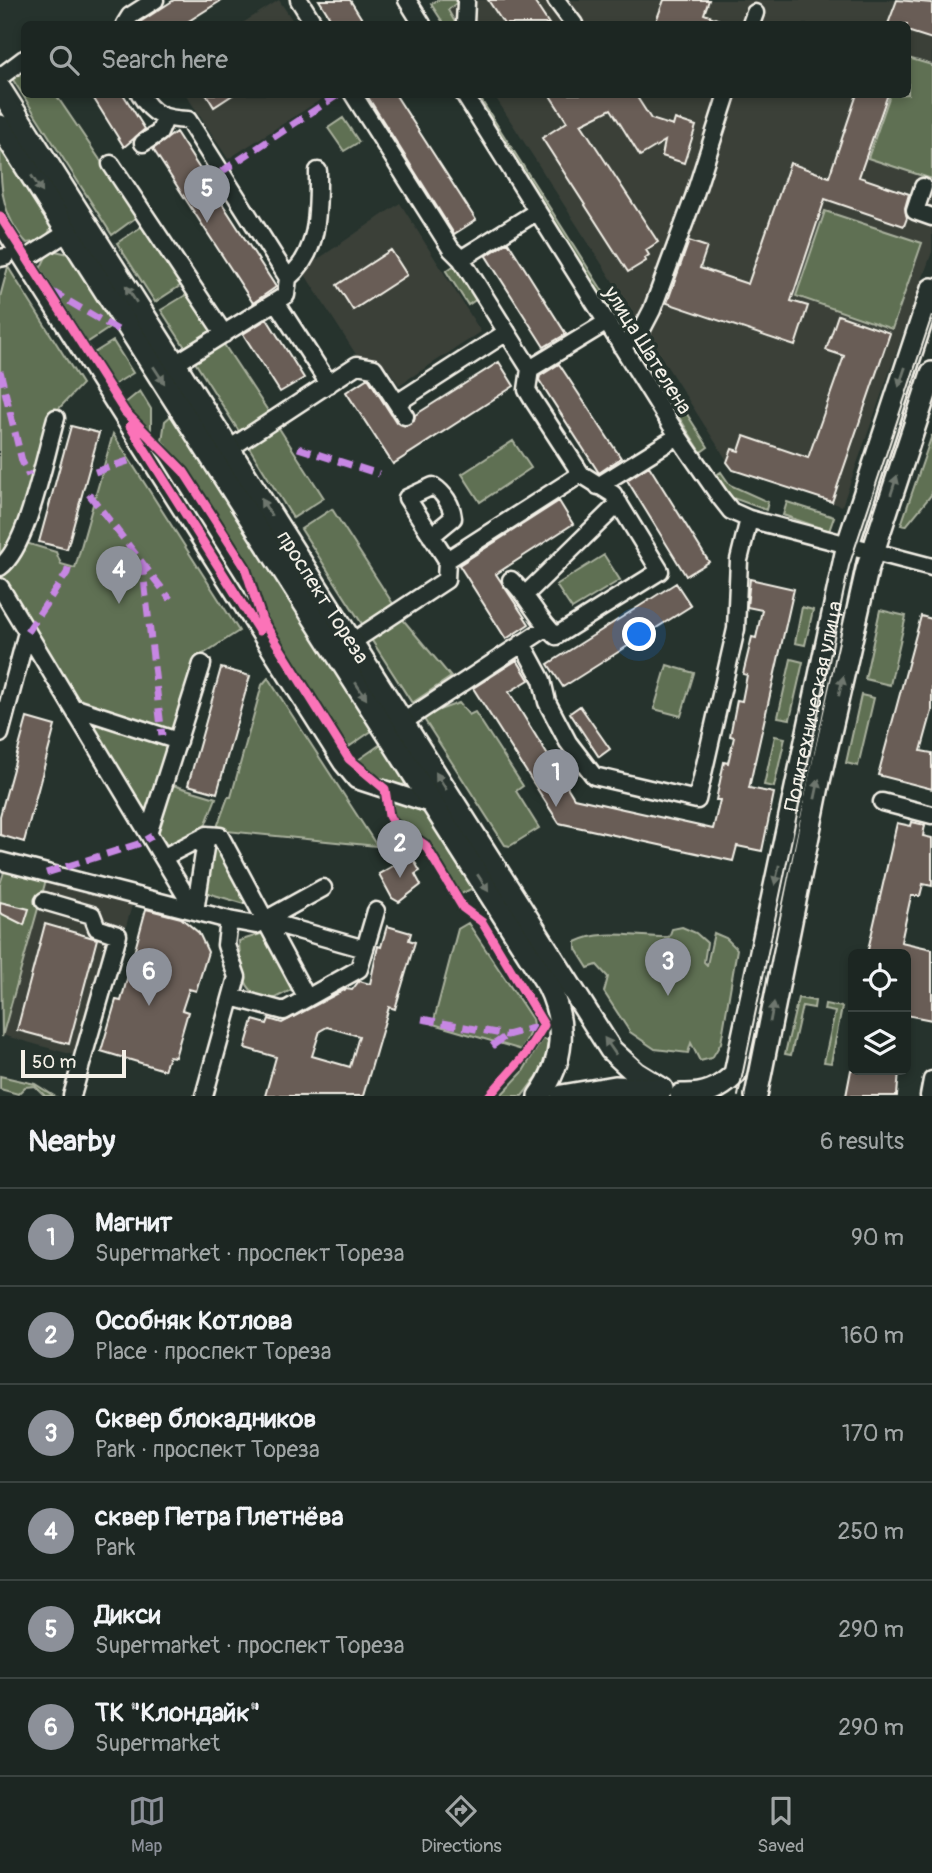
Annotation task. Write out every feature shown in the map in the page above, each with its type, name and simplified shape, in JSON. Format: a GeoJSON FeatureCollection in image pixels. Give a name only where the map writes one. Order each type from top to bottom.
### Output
{"type":"FeatureCollection","features":[{"type":"Feature","properties":{"kind":"main road","name":"проспект Тореза"},"geometry":{"type":"LineString","coordinates":[[0,89],[611,1050],[636,1073],[676,1093]]}},
{"type":"Feature","properties":{"kind":"main road","name":"проспект Тореза"},"geometry":{"type":"LineString","coordinates":[[0,126],[555,998],[561,1018],[561,1043],[556,1066],[539,1096]]}},
{"type":"Feature","properties":{"kind":"main road","name":"Политехническая улица"},"geometry":{"type":"LineString","coordinates":[[562,1096],[615,1087],[698,1096],[715,1090],[735,1074],[860,547],[932,289]]}},
{"type":"Feature","properties":{"kind":"main road","name":"Политехническая улица"},"geometry":{"type":"LineString","coordinates":[[756,1096],[819,780],[860,547],[932,373]]}},
{"type":"Feature","properties":{"kind":"street"},"geometry":{"type":"LineString","coordinates":[[127,21],[130,16],[155,0]]}},
{"type":"Feature","properties":{"kind":"street"},"geometry":{"type":"LineString","coordinates":[[299,0],[312,21]]}},
{"type":"Feature","properties":{"kind":"street"},"geometry":{"type":"LineString","coordinates":[[407,0],[419,21]]}},
{"type":"Feature","properties":{"kind":"street"},"geometry":{"type":"LineString","coordinates":[[556,0],[572,21]]}},
{"type":"Feature","properties":{"kind":"street"},"geometry":{"type":"LineString","coordinates":[[465,21],[466,2]]}},
{"type":"Feature","properties":{"kind":"street"},"geometry":{"type":"LineString","coordinates":[[0,77],[21,61]]}},
{"type":"Feature","properties":{"kind":"street"},"geometry":{"type":"LineString","coordinates":[[142,98],[150,112],[165,119],[188,120],[288,278],[286,295],[175,364]]}},
{"type":"Feature","properties":{"kind":"street"},"geometry":{"type":"LineString","coordinates":[[355,98],[530,369],[527,390],[581,474],[613,494],[660,571],[556,636],[546,628],[526,594],[512,580]]}},
{"type":"Feature","properties":{"kind":"street","name":"улица Шателена"},"geometry":{"type":"LineString","coordinates":[[466,98],[678,436],[731,511],[749,519],[932,567]]}},
{"type":"Feature","properties":{"kind":"street"},"geometry":{"type":"LineString","coordinates":[[621,346],[640,333],[652,310],[694,197],[722,98]]}},
{"type":"Feature","properties":{"kind":"street"},"geometry":{"type":"LineString","coordinates":[[143,143],[159,133],[165,119]]}},
{"type":"Feature","properties":{"kind":"street"},"geometry":{"type":"LineString","coordinates":[[111,164],[224,334]]}},
{"type":"Feature","properties":{"kind":"street"},"geometry":{"type":"LineString","coordinates":[[288,278],[303,266],[313,241],[318,171]]}},
{"type":"Feature","properties":{"kind":"street"},"geometry":{"type":"LineString","coordinates":[[923,187],[915,211],[932,217]]}},
{"type":"Feature","properties":{"kind":"street"},"geometry":{"type":"LineString","coordinates":[[461,259],[536,212]]}},
{"type":"Feature","properties":{"kind":"street"},"geometry":{"type":"LineString","coordinates":[[0,223],[342,763],[356,780],[433,805]]}},
{"type":"Feature","properties":{"kind":"street"},"geometry":{"type":"LineString","coordinates":[[23,260],[68,232]]}},
{"type":"Feature","properties":{"kind":"street"},"geometry":{"type":"LineString","coordinates":[[276,302],[329,384]]}},
{"type":"Feature","properties":{"kind":"street"},"geometry":{"type":"LineString","coordinates":[[530,369],[607,322]]}},
{"type":"Feature","properties":{"kind":"street"},"geometry":{"type":"LineString","coordinates":[[229,449],[357,365],[374,368],[401,410],[507,332]]}},
{"type":"Feature","properties":{"kind":"street"},"geometry":{"type":"LineString","coordinates":[[0,568],[10,560],[21,539],[56,418]]}},
{"type":"Feature","properties":{"kind":"street"},"geometry":{"type":"LineString","coordinates":[[598,486],[678,436]]}},
{"type":"Feature","properties":{"kind":"street"},"geometry":{"type":"LineString","coordinates":[[447,560],[581,474]]}},
{"type":"Feature","properties":{"kind":"street"},"geometry":{"type":"LineString","coordinates":[[526,594],[619,503]]}},
{"type":"Feature","properties":{"kind":"street"},"geometry":{"type":"LineString","coordinates":[[522,643],[542,680],[547,702],[568,742],[593,776],[697,800],[736,629],[739,560],[749,519]]}},
{"type":"Feature","properties":{"kind":"street"},"geometry":{"type":"LineString","coordinates":[[352,642],[446,580],[447,560],[431,536]]}},
{"type":"Feature","properties":{"kind":"street"},"geometry":{"type":"LineString","coordinates":[[0,587],[195,911]]}},
{"type":"Feature","properties":{"kind":"street"},"geometry":{"type":"LineString","coordinates":[[402,722],[546,628]]}},
{"type":"Feature","properties":{"kind":"street"},"geometry":{"type":"LineString","coordinates":[[0,734],[27,632]]}},
{"type":"Feature","properties":{"kind":"street"},"geometry":{"type":"LineString","coordinates":[[149,831],[202,664]]}},
{"type":"Feature","properties":{"kind":"street"},"geometry":{"type":"LineString","coordinates":[[73,707],[178,741]]}},
{"type":"Feature","properties":{"kind":"street"},"geometry":{"type":"LineString","coordinates":[[882,802],[932,815]]}},
{"type":"Feature","properties":{"kind":"street"},"geometry":{"type":"LineString","coordinates":[[164,857],[207,835],[220,836],[307,998]]}},
{"type":"Feature","properties":{"kind":"street"},"geometry":{"type":"LineString","coordinates":[[195,911],[207,835]]}},
{"type":"Feature","properties":{"kind":"street"},"geometry":{"type":"LineString","coordinates":[[0,861],[245,925],[266,920],[323,888]]}},
{"type":"Feature","properties":{"kind":"street"},"geometry":{"type":"LineString","coordinates":[[44,901],[92,915],[97,928],[118,935],[72,1096]]}},
{"type":"Feature","properties":{"kind":"street"},"geometry":{"type":"LineString","coordinates":[[232,997],[284,1011],[359,969],[376,911]]}},
{"type":"Feature","properties":{"kind":"street"},"geometry":{"type":"LineString","coordinates":[[204,1096],[237,977],[226,945],[229,920]]}},
{"type":"Feature","properties":{"kind":"street"},"geometry":{"type":"LineString","coordinates":[[266,920],[365,949]]}},
{"type":"Feature","properties":{"kind":"street"},"geometry":{"type":"LineString","coordinates":[[929,1096],[932,1080]]}},
{"type":"Feature","properties":{"kind":"shaded area"},"geometry":{"type":"Polygon","coordinates":[[[279,0],[293,21],[246,21],[279,0]]]}},
{"type":"Feature","properties":{"kind":"shaded area"},"geometry":{"type":"Polygon","coordinates":[[[433,0],[932,0],[932,252],[842,506],[733,470],[496,98],[911,98],[911,21],[447,21],[433,0]]]}},
{"type":"Feature","properties":{"kind":"shaded area"},"geometry":{"type":"Polygon","coordinates":[[[188,98],[323,98],[228,159],[188,98]]]}},
{"type":"Feature","properties":{"kind":"shaded area"},"geometry":{"type":"Polygon","coordinates":[[[400,203],[481,332],[399,385],[385,365],[357,356],[302,270],[400,203]]]}},
{"type":"Feature","properties":{"kind":"shaded area"},"geometry":{"type":"Polygon","coordinates":[[[46,880],[133,902],[88,1059],[2,1035],[46,880]]]}},
{"type":"Feature","properties":{"kind":"green space"},"geometry":{"type":"Polygon","coordinates":[[[438,0],[460,0],[448,10],[454,21],[442,21],[431,4],[438,0]]]}},
{"type":"Feature","properties":{"kind":"green space"},"geometry":{"type":"Polygon","coordinates":[[[911,59],[932,65],[932,179],[868,158],[889,98],[911,98],[911,59]]]}},
{"type":"Feature","properties":{"kind":"green space"},"geometry":{"type":"Polygon","coordinates":[[[21,68],[21,92],[10,75],[21,68]]]}},
{"type":"Feature","properties":{"kind":"green space"},"geometry":{"type":"Polygon","coordinates":[[[25,98],[58,98],[138,216],[112,235],[25,98]]]}},
{"type":"Feature","properties":{"kind":"green space"},"geometry":{"type":"Polygon","coordinates":[[[471,98],[480,98],[630,334],[622,335],[471,98]]]}},
{"type":"Feature","properties":{"kind":"green space"},"geometry":{"type":"Polygon","coordinates":[[[343,118],[359,142],[344,151],[328,128],[343,118]]]}},
{"type":"Feature","properties":{"kind":"green space"},"geometry":{"type":"Polygon","coordinates":[[[0,141],[53,224],[45,240],[27,243],[11,221],[1,184],[0,141]]]}},
{"type":"Feature","properties":{"kind":"green space"},"geometry":{"type":"Polygon","coordinates":[[[825,211],[922,243],[892,329],[796,296],[825,211]]]}},
{"type":"Feature","properties":{"kind":"green space"},"geometry":{"type":"Polygon","coordinates":[[[144,225],[183,284],[155,302],[117,243],[144,225]]]}},
{"type":"Feature","properties":{"kind":"green space"},"geometry":{"type":"Polygon","coordinates":[[[55,251],[73,255],[117,323],[85,344],[39,271],[47,255],[55,251]]]}},
{"type":"Feature","properties":{"kind":"green space"},"geometry":{"type":"Polygon","coordinates":[[[458,263],[480,297],[468,305],[446,271],[458,263]]]}},
{"type":"Feature","properties":{"kind":"green space"},"geometry":{"type":"Polygon","coordinates":[[[8,267],[82,384],[49,419],[16,540],[56,552],[61,564],[75,568],[113,434],[239,631],[197,658],[156,780],[216,798],[203,831],[168,847],[0,577],[0,297],[8,267]]]}},
{"type":"Feature","properties":{"kind":"green space"},"geometry":{"type":"Polygon","coordinates":[[[189,293],[216,335],[188,352],[161,310],[189,293]]]}},
{"type":"Feature","properties":{"kind":"green space"},"geometry":{"type":"Polygon","coordinates":[[[221,340],[272,417],[242,436],[193,359],[221,340]]]}},
{"type":"Feature","properties":{"kind":"green space"},"geometry":{"type":"Polygon","coordinates":[[[113,341],[133,373],[112,386],[92,354],[113,341]]]}},
{"type":"Feature","properties":{"kind":"green space"},"geometry":{"type":"Polygon","coordinates":[[[644,347],[708,447],[701,452],[637,351],[644,347]]]}},
{"type":"Feature","properties":{"kind":"green space"},"geometry":{"type":"Polygon","coordinates":[[[140,391],[151,409],[151,432],[124,404],[140,391]]]}},
{"type":"Feature","properties":{"kind":"green space"},"geometry":{"type":"Polygon","coordinates":[[[174,413],[376,728],[347,748],[267,621],[250,567],[187,470],[162,441],[165,421],[174,413]]]}},
{"type":"Feature","properties":{"kind":"green space"},"geometry":{"type":"Polygon","coordinates":[[[277,425],[324,498],[293,518],[247,444],[277,425]]]}},
{"type":"Feature","properties":{"kind":"green space"},"geometry":{"type":"Polygon","coordinates":[[[932,435],[932,494],[906,526],[901,525],[932,435]]]}},
{"type":"Feature","properties":{"kind":"green space"},"geometry":{"type":"Polygon","coordinates":[[[513,441],[531,468],[480,502],[462,474],[513,441]]]}},
{"type":"Feature","properties":{"kind":"green space"},"geometry":{"type":"Polygon","coordinates":[[[721,472],[730,485],[768,502],[766,510],[730,497],[715,476],[721,472]]]}},
{"type":"Feature","properties":{"kind":"green space"},"geometry":{"type":"Polygon","coordinates":[[[787,502],[834,517],[829,531],[783,515],[787,502]]]}},
{"type":"Feature","properties":{"kind":"green space"},"geometry":{"type":"Polygon","coordinates":[[[332,509],[395,607],[364,627],[301,529],[332,509]]]}},
{"type":"Feature","properties":{"kind":"green space"},"geometry":{"type":"Polygon","coordinates":[[[604,555],[620,580],[572,609],[556,585],[604,555]]]}},
{"type":"Feature","properties":{"kind":"green space"},"geometry":{"type":"Polygon","coordinates":[[[802,607],[813,610],[805,645],[795,643],[802,607]]]}},
{"type":"Feature","properties":{"kind":"green space"},"geometry":{"type":"Polygon","coordinates":[[[880,610],[906,616],[890,685],[865,679],[880,610]]]}},
{"type":"Feature","properties":{"kind":"green space"},"geometry":{"type":"Polygon","coordinates":[[[400,616],[451,677],[412,703],[369,636],[400,616]]]}},
{"type":"Feature","properties":{"kind":"green space"},"geometry":{"type":"Polygon","coordinates":[[[791,659],[803,662],[790,719],[778,717],[791,659]]]}},
{"type":"Feature","properties":{"kind":"green space"},"geometry":{"type":"Polygon","coordinates":[[[667,665],[694,673],[681,716],[654,709],[667,665]]]}},
{"type":"Feature","properties":{"kind":"green space"},"geometry":{"type":"Polygon","coordinates":[[[268,678],[377,846],[216,830],[228,797],[231,797],[262,685],[268,678]]]}},
{"type":"Feature","properties":{"kind":"green space"},"geometry":{"type":"Polygon","coordinates":[[[861,695],[874,698],[858,766],[846,763],[861,695]]]}},
{"type":"Feature","properties":{"kind":"green space"},"geometry":{"type":"Polygon","coordinates":[[[459,703],[469,715],[475,712],[523,786],[516,791],[539,828],[510,846],[505,845],[422,716],[459,703]]]}},
{"type":"Feature","properties":{"kind":"green space"},"geometry":{"type":"Polygon","coordinates":[[[775,736],[785,738],[774,787],[764,785],[775,736]]]}},
{"type":"Feature","properties":{"kind":"green space"},"geometry":{"type":"Polygon","coordinates":[[[384,742],[409,781],[402,785],[380,780],[358,760],[384,742]]]}},
{"type":"Feature","properties":{"kind":"green space"},"geometry":{"type":"Polygon","coordinates":[[[393,799],[429,811],[477,886],[461,894],[427,843],[394,818],[393,799]]]}},
{"type":"Feature","properties":{"kind":"green space"},"geometry":{"type":"Polygon","coordinates":[[[211,842],[217,842],[252,906],[204,892],[211,842]]]}},
{"type":"Feature","properties":{"kind":"green space"},"geometry":{"type":"Polygon","coordinates":[[[5,869],[46,880],[2,1037],[0,884],[5,869]]]}},
{"type":"Feature","properties":{"kind":"green space"},"geometry":{"type":"Polygon","coordinates":[[[468,923],[532,1019],[533,1025],[522,1050],[433,1024],[458,929],[468,923]]]}},
{"type":"Feature","properties":{"kind":"green space"},"geometry":{"type":"Polygon","coordinates":[[[682,927],[696,933],[707,943],[704,962],[707,965],[714,933],[726,938],[737,949],[721,1043],[712,1058],[700,1061],[691,1043],[688,1053],[655,1049],[630,1032],[604,992],[608,977],[597,965],[588,968],[576,949],[576,942],[597,935],[669,937],[672,929],[682,927]]]}},
{"type":"Feature","properties":{"kind":"green space"},"geometry":{"type":"Polygon","coordinates":[[[264,933],[295,988],[273,999],[262,997],[248,987],[240,960],[239,941],[264,933]]]}},
{"type":"Feature","properties":{"kind":"green space"},"geometry":{"type":"Polygon","coordinates":[[[798,998],[815,1001],[814,1008],[802,1006],[791,1055],[785,1054],[798,998]]]}},
{"type":"Feature","properties":{"kind":"green space"},"geometry":{"type":"Polygon","coordinates":[[[825,1004],[842,1007],[831,1063],[824,1062],[835,1012],[824,1010],[825,1004]]]}},
{"type":"Feature","properties":{"kind":"green space"},"geometry":{"type":"Polygon","coordinates":[[[542,1039],[551,1041],[541,1071],[522,1096],[500,1096],[522,1073],[542,1039]]]}},
{"type":"Feature","properties":{"kind":"green space"},"geometry":{"type":"Polygon","coordinates":[[[0,1076],[35,1084],[54,1096],[45,1096],[35,1086],[25,1087],[18,1094],[0,1089],[0,1076]]]}},
{"type":"Feature","properties":{"kind":"building"},"geometry":{"type":"Polygon","coordinates":[[[174,0],[222,0],[189,21],[142,21],[174,0]]]}},
{"type":"Feature","properties":{"kind":"building"},"geometry":{"type":"Polygon","coordinates":[[[319,0],[350,0],[363,21],[332,21],[319,0]]]}},
{"type":"Feature","properties":{"kind":"building"},"geometry":{"type":"Polygon","coordinates":[[[488,0],[533,0],[547,21],[502,21],[488,0]]]}},
{"type":"Feature","properties":{"kind":"building"},"geometry":{"type":"Polygon","coordinates":[[[664,0],[709,0],[704,14],[722,21],[656,21],[664,0]]]}},
{"type":"Feature","properties":{"kind":"building"},"geometry":{"type":"Polygon","coordinates":[[[897,0],[932,3],[932,39],[911,32],[911,21],[889,21],[897,0]]]}},
{"type":"Feature","properties":{"kind":"building"},"geometry":{"type":"Polygon","coordinates":[[[93,98],[126,98],[145,129],[124,147],[93,98]]]}},
{"type":"Feature","properties":{"kind":"building"},"geometry":{"type":"Polygon","coordinates":[[[208,98],[228,98],[214,107],[208,98]]]}},
{"type":"Feature","properties":{"kind":"building"},"geometry":{"type":"Polygon","coordinates":[[[369,98],[398,98],[476,220],[454,234],[369,98]]]}},
{"type":"Feature","properties":{"kind":"building"},"geometry":{"type":"Polygon","coordinates":[[[552,98],[638,98],[651,119],[673,126],[675,119],[696,126],[684,163],[662,156],[665,141],[640,156],[611,109],[581,124],[658,242],[646,250],[649,255],[645,258],[646,261],[628,272],[542,138],[567,122],[552,98]]]}},
{"type":"Feature","properties":{"kind":"building"},"geometry":{"type":"Polygon","coordinates":[[[856,98],[887,98],[859,177],[909,194],[905,208],[907,218],[904,226],[825,199],[791,301],[808,306],[795,346],[667,303],[689,241],[707,247],[700,268],[748,284],[790,163],[829,177],[856,98]]]}},
{"type":"Feature","properties":{"kind":"building"},"geometry":{"type":"Polygon","coordinates":[[[176,132],[276,287],[253,303],[153,149],[176,132]]]}},
{"type":"Feature","properties":{"kind":"building"},"geometry":{"type":"Polygon","coordinates":[[[508,242],[566,334],[544,347],[486,256],[508,242]]]}},
{"type":"Feature","properties":{"kind":"building"},"geometry":{"type":"Polygon","coordinates":[[[391,250],[407,275],[353,310],[337,285],[391,250]]]}},
{"type":"Feature","properties":{"kind":"building"},"geometry":{"type":"Polygon","coordinates":[[[838,315],[890,333],[832,502],[733,470],[727,462],[732,449],[739,451],[744,436],[808,458],[844,356],[826,350],[838,315]]]}},
{"type":"Feature","properties":{"kind":"building"},"geometry":{"type":"Polygon","coordinates":[[[267,319],[304,378],[280,392],[243,334],[267,319]]]}},
{"type":"Feature","properties":{"kind":"building"},"geometry":{"type":"Polygon","coordinates":[[[499,362],[514,386],[393,464],[346,392],[368,378],[396,422],[406,426],[414,421],[415,415],[499,362]]]}},
{"type":"Feature","properties":{"kind":"building"},"geometry":{"type":"Polygon","coordinates":[[[559,364],[621,458],[599,473],[539,380],[540,376],[559,364]]]}},
{"type":"Feature","properties":{"kind":"building"},"geometry":{"type":"Polygon","coordinates":[[[71,426],[99,433],[67,549],[39,542],[71,426]]]}},
{"type":"Feature","properties":{"kind":"building"},"geometry":{"type":"Polygon","coordinates":[[[649,466],[709,562],[686,576],[627,480],[649,466]]]}},
{"type":"Feature","properties":{"kind":"building"},"geometry":{"type":"Polygon","coordinates":[[[559,501],[573,524],[496,574],[529,624],[506,639],[459,565],[559,501]]]}},
{"type":"Feature","properties":{"kind":"building"},"geometry":{"type":"Polygon","coordinates":[[[750,579],[794,589],[749,788],[774,793],[762,851],[737,846],[733,861],[559,823],[473,688],[517,660],[529,680],[509,692],[574,798],[713,829],[720,800],[716,800],[724,762],[728,763],[734,737],[730,736],[737,700],[742,701],[747,675],[743,674],[752,637],[756,638],[762,610],[747,607],[750,579]]]}},
{"type":"Feature","properties":{"kind":"building"},"geometry":{"type":"Polygon","coordinates":[[[676,583],[691,606],[563,687],[548,664],[676,583]]]}},
{"type":"Feature","properties":{"kind":"building"},"geometry":{"type":"Polygon","coordinates":[[[921,616],[932,619],[932,711],[921,751],[932,753],[932,789],[878,775],[921,616]]]}},
{"type":"Feature","properties":{"kind":"building"},"geometry":{"type":"Polygon","coordinates":[[[221,668],[250,676],[217,793],[188,785],[221,668]]]}},
{"type":"Feature","properties":{"kind":"building"},"geometry":{"type":"Polygon","coordinates":[[[580,706],[610,749],[599,757],[570,713],[580,706]]]}},
{"type":"Feature","properties":{"kind":"building"},"geometry":{"type":"Polygon","coordinates":[[[27,718],[55,726],[24,842],[0,835],[0,816],[27,718]]]}},
{"type":"Feature","properties":{"kind":"building"},"geometry":{"type":"Polygon","coordinates":[[[912,822],[925,825],[923,836],[932,838],[932,886],[923,884],[920,896],[911,896],[901,942],[932,949],[932,1020],[911,1016],[911,949],[868,949],[897,823],[911,826],[912,822]]]}},
{"type":"Feature","properties":{"kind":"building"},"geometry":{"type":"Polygon","coordinates":[[[405,859],[407,862],[413,859],[420,871],[415,874],[421,885],[399,902],[392,898],[379,874],[405,859]]]}},
{"type":"Feature","properties":{"kind":"building"},"geometry":{"type":"Polygon","coordinates":[[[0,902],[29,909],[24,925],[0,913],[0,902]]]}},
{"type":"Feature","properties":{"kind":"building"},"geometry":{"type":"Polygon","coordinates":[[[146,909],[181,918],[199,933],[208,952],[196,991],[189,989],[182,1010],[188,1012],[175,1057],[169,1056],[164,1070],[101,1051],[116,1000],[121,1001],[146,909]]]}},
{"type":"Feature","properties":{"kind":"building"},"geometry":{"type":"Polygon","coordinates":[[[45,924],[97,939],[69,1044],[17,1030],[45,924]]]}},
{"type":"Feature","properties":{"kind":"building"},"geometry":{"type":"Polygon","coordinates":[[[387,926],[411,933],[409,940],[415,942],[395,1009],[389,1007],[363,1096],[265,1096],[276,1057],[245,1048],[253,1020],[267,1024],[269,1019],[282,1023],[346,989],[352,990],[359,981],[370,984],[378,946],[381,947],[387,926]],[[327,1027],[320,1031],[312,1056],[350,1067],[359,1036],[327,1027]]]}},
{"type":"Feature","properties":{"kind":"building"},"geometry":{"type":"Polygon","coordinates":[[[850,1075],[899,1075],[897,1096],[846,1096],[850,1075]]]}},
{"type":"Feature","properties":{"kind":"tram line"},"geometry":{"type":"LineString","coordinates":[[738,1096],[849,566],[932,316]]}},
{"type":"Feature","properties":{"kind":"marked path"},"geometry":{"type":"LineString","coordinates":[[221,172],[333,98]]}},
{"type":"Feature","properties":{"kind":"marked path"},"geometry":{"type":"LineString","coordinates":[[51,291],[118,330]]}},
{"type":"Feature","properties":{"kind":"marked path"},"geometry":{"type":"LineString","coordinates":[[0,371],[22,461],[29,476]]}},
{"type":"Feature","properties":{"kind":"marked path"},"geometry":{"type":"LineString","coordinates":[[298,448],[379,474]]}},
{"type":"Feature","properties":{"kind":"marked path"},"geometry":{"type":"LineString","coordinates":[[95,472],[134,459]]}},
{"type":"Feature","properties":{"kind":"marked path"},"geometry":{"type":"LineString","coordinates":[[89,494],[170,599]]}},
{"type":"Feature","properties":{"kind":"marked path"},"geometry":{"type":"LineString","coordinates":[[27,632],[67,573],[70,562]]}},
{"type":"Feature","properties":{"kind":"marked path"},"geometry":{"type":"LineString","coordinates":[[142,562],[162,736]]}},
{"type":"Feature","properties":{"kind":"marked path"},"geometry":{"type":"LineString","coordinates":[[46,873],[138,844],[152,836]]}},
{"type":"Feature","properties":{"kind":"marked path"},"geometry":{"type":"LineString","coordinates":[[422,1019],[507,1035],[544,1025]]}},
{"type":"Feature","properties":{"kind":"marked path"},"geometry":{"type":"LineString","coordinates":[[492,1046],[507,1035]]}},
{"type":"Feature","properties":{"kind":"cycle path"},"geometry":{"type":"LineString","coordinates":[[0,216],[125,412],[184,472],[245,567],[262,620],[349,759],[385,789],[389,816],[393,823],[425,845],[463,908],[482,922],[544,1025],[525,1055],[489,1096]]}},
{"type":"Feature","properties":{"kind":"cycle path"},"geometry":{"type":"LineString","coordinates":[[130,426],[259,631]]}},
{"type":"Feature","properties":{"kind":"place","name":"Дикси"},"geometry":{"type":"Point","coordinates":[207,223]}},
{"type":"Feature","properties":{"kind":"place","name":"сквер Петра Плетнёва"},"geometry":{"type":"Point","coordinates":[119,604]}},
{"type":"Feature","properties":{"kind":"place","name":"Магнит"},"geometry":{"type":"Point","coordinates":[556,807]}},
{"type":"Feature","properties":{"kind":"place","name":"Особняк Котлова"},"geometry":{"type":"Point","coordinates":[400,878]}},
{"type":"Feature","properties":{"kind":"place","name":"Сквер блокадников"},"geometry":{"type":"Point","coordinates":[668,996]}},
{"type":"Feature","properties":{"kind":"place","name":"ТК \"Клондайк\""},"geometry":{"type":"Point","coordinates":[149,1006]}}]}
